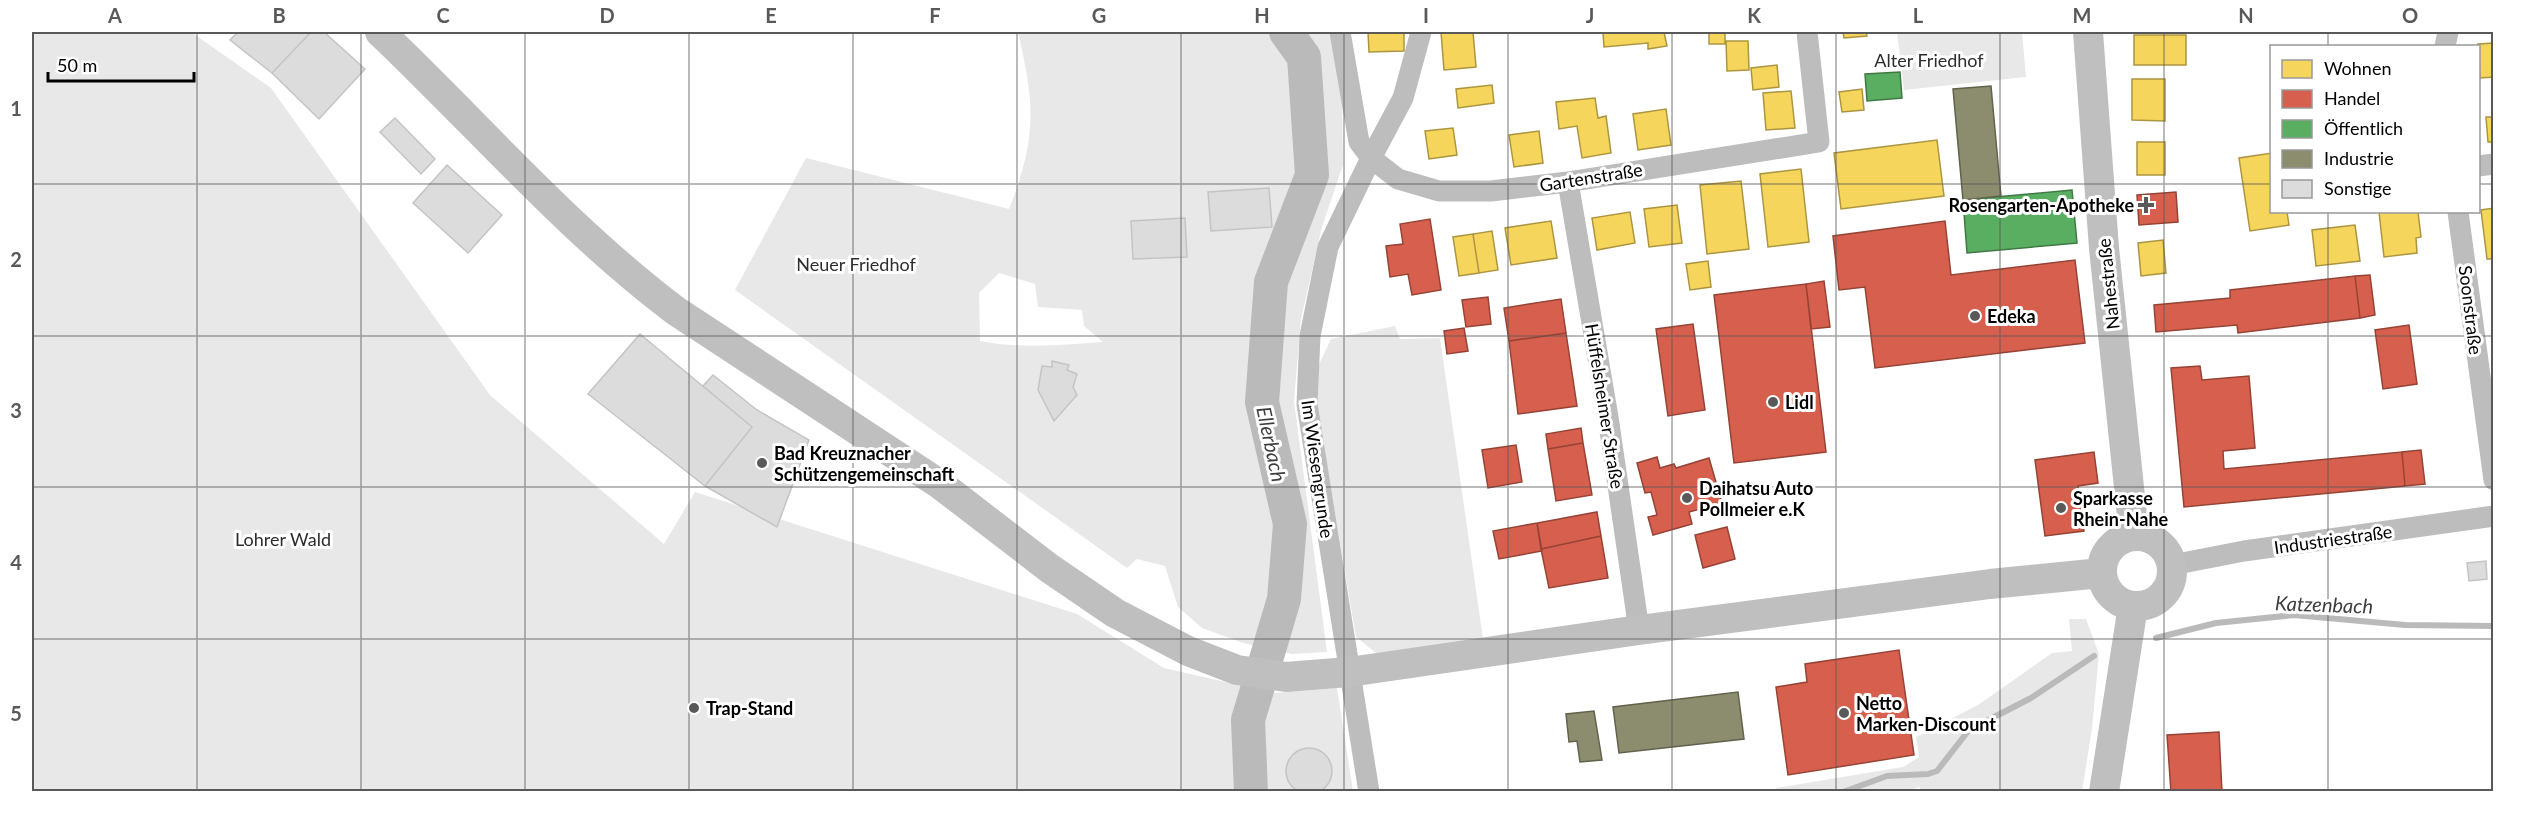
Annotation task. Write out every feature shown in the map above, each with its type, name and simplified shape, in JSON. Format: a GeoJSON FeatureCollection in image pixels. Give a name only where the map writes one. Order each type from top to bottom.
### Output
{"type":"FeatureCollection","features":[{"type":"Feature","properties":{"kind":"main road"},"geometry":{"type":"LineString","coordinates":[[380,32],[570,220],[642,285],[676,311],[941,486],[1055,573],[1115,613],[1188,651],[1237,670],[1286,676],[1349,672],[1639,630],[1901,598],[1990,584],[2101,573]]}},
{"type":"Feature","properties":{"kind":"main road","name":"Nahestraße"},"geometry":{"type":"LineString","coordinates":[[2088,32],[2104,248],[2134,535]]}},
{"type":"Feature","properties":{"kind":"main road"},"geometry":{"type":"LineString","coordinates":[[2134,535],[2155,540],[2169,555],[2172,565],[2172,576],[2163,595],[2154,602],[2133,606],[2111,595],[2101,573],[2102,562],[2114,543],[2134,535]]}},
{"type":"Feature","properties":{"kind":"main road"},"geometry":{"type":"LineString","coordinates":[[2104,792],[2133,606]]}},
{"type":"Feature","properties":{"kind":"street"},"geometry":{"type":"LineString","coordinates":[[1340,32],[1359,142],[1371,158]]}},
{"type":"Feature","properties":{"kind":"street","name":"Im Wiesengrunde"},"geometry":{"type":"LineString","coordinates":[[1369,792],[1307,405],[1310,336],[1328,247],[1403,98],[1421,32]]}},
{"type":"Feature","properties":{"kind":"street","name":"Gartenstraße"},"geometry":{"type":"LineString","coordinates":[[1371,158],[1398,179],[1439,191],[1491,190],[1568,182],[1819,142],[1807,32]]}},
{"type":"Feature","properties":{"kind":"street","name":"Hüffelsheimer Straße"},"geometry":{"type":"LineString","coordinates":[[1568,182],[1608,417],[1639,630]]}},
{"type":"Feature","properties":{"kind":"street","name":"Soonstraße"},"geometry":{"type":"LineString","coordinates":[[2458,213],[2493,480]]}},
{"type":"Feature","properties":{"kind":"street","name":"Industriestraße"},"geometry":{"type":"LineString","coordinates":[[2172,565],[2244,551],[2493,516]]}},
{"type":"Feature","properties":{"kind":"green space","name":"Lohrer Wald"},"geometry":{"type":"Polygon","coordinates":[[[32,32],[191,32],[271,88],[490,395],[664,544],[695,492],[1077,614],[1164,668],[1274,693],[1337,688],[1353,791],[32,791],[32,32]]]}},
{"type":"Feature","properties":{"kind":"green space","name":"Neuer Friedhof"},"geometry":{"type":"Polygon","coordinates":[[[1018,32],[1335,32],[1342,93],[1343,165],[1322,227],[1301,319],[1294,401],[1327,652],[1292,654],[1243,643],[1202,628],[1178,607],[1165,566],[1137,559],[1127,568],[735,290],[806,158],[1009,209],[1025,162],[1029,141],[1030,101],[1018,32]],[[999,273],[979,293],[980,341],[1026,346],[1103,342],[1084,326],[1082,310],[1038,307],[1035,284],[999,273]]]}},
{"type":"Feature","properties":{"kind":"green space","name":"Alter Friedhof"},"geometry":{"type":"Polygon","coordinates":[[[1897,32],[2022,32],[2026,77],[1904,90],[1897,32]]]}},
{"type":"Feature","properties":{"kind":"green space"},"geometry":{"type":"Polygon","coordinates":[[[1395,326],[1400,339],[1440,338],[1483,639],[1376,653],[1356,637],[1318,412],[1317,369],[1331,339],[1395,326]]]}},
{"type":"Feature","properties":{"kind":"green space"},"geometry":{"type":"Polygon","coordinates":[[[2069,619],[2086,619],[2099,654],[2092,729],[2082,791],[1924,792],[1919,787],[1906,792],[1773,791],[1777,788],[1903,767],[1919,757],[1916,737],[1978,705],[2052,653],[2072,651],[2069,619]]]}},
{"type":"Feature","properties":{"kind":"building: Wohnen"},"geometry":{"type":"Polygon","coordinates":[[[1368,32],[1404,32],[1404,51],[1369,52],[1368,32]]]}},
{"type":"Feature","properties":{"kind":"building: Wohnen"},"geometry":{"type":"Polygon","coordinates":[[[1441,32],[1473,32],[1476,67],[1444,70],[1441,32]]]}},
{"type":"Feature","properties":{"kind":"building: Wohnen"},"geometry":{"type":"Polygon","coordinates":[[[1603,32],[1664,32],[1667,46],[1648,49],[1648,43],[1604,47],[1603,32]]]}},
{"type":"Feature","properties":{"kind":"building: Wohnen"},"geometry":{"type":"Polygon","coordinates":[[[1709,32],[1725,32],[1725,44],[1709,44],[1709,32]]]}},
{"type":"Feature","properties":{"kind":"building: Wohnen"},"geometry":{"type":"Polygon","coordinates":[[[1843,32],[1866,32],[1867,36],[1844,38],[1843,32]]]}},
{"type":"Feature","properties":{"kind":"building: Wohnen"},"geometry":{"type":"Polygon","coordinates":[[[2134,35],[2186,35],[2186,65],[2134,65],[2134,35]]]}},
{"type":"Feature","properties":{"kind":"building: Wohnen"},"geometry":{"type":"Polygon","coordinates":[[[1726,41],[1748,41],[1749,70],[1727,71],[1726,41]]]}},
{"type":"Feature","properties":{"kind":"building: Wohnen"},"geometry":{"type":"Polygon","coordinates":[[[2494,43],[2494,77],[2480,78],[2480,45],[2478,44],[2494,43]]]}},
{"type":"Feature","properties":{"kind":"building: Wohnen"},"geometry":{"type":"Polygon","coordinates":[[[1777,65],[1779,87],[1753,90],[1751,68],[1777,65]]]}},
{"type":"Feature","properties":{"kind":"building: Wohnen"},"geometry":{"type":"Polygon","coordinates":[[[2132,79],[2165,79],[2165,121],[2132,120],[2132,79]]]}},
{"type":"Feature","properties":{"kind":"building: Wohnen"},"geometry":{"type":"Polygon","coordinates":[[[1492,85],[1494,103],[1458,108],[1456,89],[1492,85]]]}},
{"type":"Feature","properties":{"kind":"building: Wohnen"},"geometry":{"type":"Polygon","coordinates":[[[1862,89],[1864,110],[1842,112],[1839,92],[1862,89]]]}},
{"type":"Feature","properties":{"kind":"building: Wohnen"},"geometry":{"type":"Polygon","coordinates":[[[1791,91],[1795,128],[1766,130],[1763,93],[1791,91]]]}},
{"type":"Feature","properties":{"kind":"building: Wohnen"},"geometry":{"type":"Polygon","coordinates":[[[1595,98],[1598,118],[1606,116],[1611,153],[1582,158],[1577,126],[1559,129],[1556,102],[1595,98]]]}},
{"type":"Feature","properties":{"kind":"building: Wohnen"},"geometry":{"type":"Polygon","coordinates":[[[1666,109],[1671,145],[1638,150],[1633,114],[1666,109]]]}},
{"type":"Feature","properties":{"kind":"building: Wohnen"},"geometry":{"type":"Polygon","coordinates":[[[2486,117],[2494,117],[2494,142],[2488,142],[2486,117]]]}},
{"type":"Feature","properties":{"kind":"building: Wohnen"},"geometry":{"type":"Polygon","coordinates":[[[1453,128],[1457,155],[1429,159],[1425,131],[1453,128]]]}},
{"type":"Feature","properties":{"kind":"building: Wohnen"},"geometry":{"type":"Polygon","coordinates":[[[1539,131],[1543,163],[1514,167],[1509,135],[1539,131]]]}},
{"type":"Feature","properties":{"kind":"building: Wohnen"},"geometry":{"type":"Polygon","coordinates":[[[1937,140],[1944,196],[1841,209],[1834,153],[1937,140]]]}},
{"type":"Feature","properties":{"kind":"building: Wohnen"},"geometry":{"type":"Polygon","coordinates":[[[2137,142],[2165,142],[2165,175],[2137,175],[2137,142]]]}},
{"type":"Feature","properties":{"kind":"building: Wohnen"},"geometry":{"type":"Polygon","coordinates":[[[2270,153],[2270,213],[2287,213],[2289,225],[2250,231],[2239,158],[2270,153]]]}},
{"type":"Feature","properties":{"kind":"building: Wohnen"},"geometry":{"type":"Polygon","coordinates":[[[1801,169],[1809,242],[1768,247],[1760,174],[1801,169]]]}},
{"type":"Feature","properties":{"kind":"building: Wohnen"},"geometry":{"type":"Polygon","coordinates":[[[1741,181],[1749,249],[1707,254],[1700,185],[1741,181]]]}},
{"type":"Feature","properties":{"kind":"building: Wohnen"},"geometry":{"type":"Polygon","coordinates":[[[1677,205],[1682,243],[1649,247],[1644,209],[1677,205]]]}},
{"type":"Feature","properties":{"kind":"building: Wohnen"},"geometry":{"type":"Polygon","coordinates":[[[2494,208],[2494,259],[2487,259],[2481,210],[2494,208]]]}},
{"type":"Feature","properties":{"kind":"building: Wohnen"},"geometry":{"type":"Polygon","coordinates":[[[1630,212],[1635,243],[1597,250],[1592,218],[1630,212]]]}},
{"type":"Feature","properties":{"kind":"building: Wohnen"},"geometry":{"type":"Polygon","coordinates":[[[2379,213],[2418,213],[2421,237],[2416,238],[2417,253],[2384,257],[2379,213]]]}},
{"type":"Feature","properties":{"kind":"building: Wohnen"},"geometry":{"type":"Polygon","coordinates":[[[1551,221],[1557,258],[1511,265],[1505,228],[1551,221]]]}},
{"type":"Feature","properties":{"kind":"building: Wohnen"},"geometry":{"type":"Polygon","coordinates":[[[2355,225],[2360,261],[2316,266],[2312,230],[2355,225]]]}},
{"type":"Feature","properties":{"kind":"building: Wohnen"},"geometry":{"type":"Polygon","coordinates":[[[1492,231],[1498,270],[1479,273],[1473,234],[1492,231]]]}},
{"type":"Feature","properties":{"kind":"building: Wohnen"},"geometry":{"type":"Polygon","coordinates":[[[1473,234],[1479,273],[1459,276],[1453,237],[1473,234]]]}},
{"type":"Feature","properties":{"kind":"building: Wohnen"},"geometry":{"type":"Polygon","coordinates":[[[2163,240],[2166,273],[2141,276],[2138,243],[2163,240]]]}},
{"type":"Feature","properties":{"kind":"building: Wohnen"},"geometry":{"type":"Polygon","coordinates":[[[1708,261],[1711,287],[1690,290],[1686,264],[1708,261]]]}},
{"type":"Feature","properties":{"kind":"building: Handel"},"geometry":{"type":"Polygon","coordinates":[[[2176,192],[2178,222],[2139,225],[2137,195],[2176,192]]]}},
{"type":"Feature","properties":{"kind":"building: Handel"},"geometry":{"type":"Polygon","coordinates":[[[1430,219],[1441,290],[1412,295],[1408,274],[1390,277],[1386,246],[1403,244],[1400,224],[1430,219]]]}},
{"type":"Feature","properties":{"kind":"building: Handel","name":"Edeka"},"geometry":{"type":"Polygon","coordinates":[[[1945,221],[1951,275],[2075,260],[2085,343],[1875,368],[1865,287],[1839,290],[1833,236],[1945,221]]]}},
{"type":"Feature","properties":{"kind":"building: Handel"},"geometry":{"type":"Polygon","coordinates":[[[2370,275],[2375,315],[2360,318],[2355,276],[2370,275]]]}},
{"type":"Feature","properties":{"kind":"building: Handel"},"geometry":{"type":"Polygon","coordinates":[[[2355,276],[2360,318],[2238,333],[2237,325],[2156,332],[2154,305],[2230,298],[2230,290],[2355,276]]]}},
{"type":"Feature","properties":{"kind":"building: Handel"},"geometry":{"type":"Polygon","coordinates":[[[1824,281],[1830,327],[1811,329],[1806,284],[1824,281]]]}},
{"type":"Feature","properties":{"kind":"building: Handel","name":"Lidl"},"geometry":{"type":"Polygon","coordinates":[[[1806,284],[1826,452],[1734,463],[1714,295],[1806,284]]]}},
{"type":"Feature","properties":{"kind":"building: Handel"},"geometry":{"type":"Polygon","coordinates":[[[1488,297],[1491,324],[1466,327],[1462,300],[1488,297]]]}},
{"type":"Feature","properties":{"kind":"building: Handel"},"geometry":{"type":"Polygon","coordinates":[[[1561,299],[1566,333],[1509,341],[1504,308],[1561,299]]]}},
{"type":"Feature","properties":{"kind":"building: Handel"},"geometry":{"type":"Polygon","coordinates":[[[1693,324],[1705,410],[1668,416],[1656,329],[1693,324]]]}},
{"type":"Feature","properties":{"kind":"building: Handel"},"geometry":{"type":"Polygon","coordinates":[[[2409,325],[2417,384],[2383,389],[2375,330],[2409,325]]]}},
{"type":"Feature","properties":{"kind":"building: Handel"},"geometry":{"type":"Polygon","coordinates":[[[1464,328],[1468,351],[1447,354],[1444,331],[1464,328]]]}},
{"type":"Feature","properties":{"kind":"building: Handel"},"geometry":{"type":"Polygon","coordinates":[[[1566,333],[1577,406],[1518,414],[1509,341],[1566,333]]]}},
{"type":"Feature","properties":{"kind":"building: Handel"},"geometry":{"type":"Polygon","coordinates":[[[2200,366],[2202,380],[2249,376],[2255,448],[2223,451],[2224,469],[2402,452],[2405,486],[2184,507],[2171,368],[2200,366]]]}},
{"type":"Feature","properties":{"kind":"building: Handel"},"geometry":{"type":"Polygon","coordinates":[[[1581,428],[1583,443],[1548,449],[1546,434],[1581,428]]]}},
{"type":"Feature","properties":{"kind":"building: Handel"},"geometry":{"type":"Polygon","coordinates":[[[1583,443],[1592,495],[1556,501],[1548,449],[1583,443]]]}},
{"type":"Feature","properties":{"kind":"building: Handel"},"geometry":{"type":"Polygon","coordinates":[[[1516,445],[1522,482],[1488,488],[1482,450],[1516,445]]]}},
{"type":"Feature","properties":{"kind":"building: Handel"},"geometry":{"type":"Polygon","coordinates":[[[2421,450],[2425,484],[2405,486],[2402,452],[2421,450]]]}},
{"type":"Feature","properties":{"kind":"building: Handel","name":"Sparkasse Rhein-Nahe"},"geometry":{"type":"Polygon","coordinates":[[[2094,452],[2098,483],[2078,486],[2084,531],[2045,536],[2035,460],[2094,452]]]}},
{"type":"Feature","properties":{"kind":"building: Handel","name":"Daihatsu Auto Pollmeier e.K"},"geometry":{"type":"Polygon","coordinates":[[[1657,457],[1660,468],[1674,464],[1676,468],[1709,458],[1722,503],[1689,512],[1692,524],[1653,535],[1648,517],[1657,515],[1651,492],[1645,493],[1637,463],[1657,457]]]}},
{"type":"Feature","properties":{"kind":"building: Handel"},"geometry":{"type":"Polygon","coordinates":[[[1597,512],[1601,536],[1541,549],[1537,523],[1597,512]]]}},
{"type":"Feature","properties":{"kind":"building: Handel"},"geometry":{"type":"Polygon","coordinates":[[[1537,523],[1542,551],[1499,559],[1493,531],[1537,523]]]}},
{"type":"Feature","properties":{"kind":"building: Handel"},"geometry":{"type":"Polygon","coordinates":[[[1727,527],[1735,559],[1703,568],[1695,535],[1727,527]]]}},
{"type":"Feature","properties":{"kind":"building: Handel"},"geometry":{"type":"Polygon","coordinates":[[[1601,536],[1608,578],[1549,588],[1541,549],[1601,536]]]}},
{"type":"Feature","properties":{"kind":"building: Handel","name":"Netto Marken-Discount"},"geometry":{"type":"Polygon","coordinates":[[[1899,650],[1914,755],[1788,775],[1776,687],[1807,682],[1805,664],[1899,650]]]}},
{"type":"Feature","properties":{"kind":"building: Handel"},"geometry":{"type":"Polygon","coordinates":[[[2219,732],[2222,792],[2171,792],[2167,735],[2219,732]]]}},
{"type":"Feature","properties":{"kind":"building: Öffentlich"},"geometry":{"type":"Polygon","coordinates":[[[1900,72],[1902,98],[1867,101],[1865,74],[1900,72]]]}},
{"type":"Feature","properties":{"kind":"building: Öffentlich"},"geometry":{"type":"Polygon","coordinates":[[[2072,190],[2077,243],[1967,253],[1963,200],[2072,190]]]}},
{"type":"Feature","properties":{"kind":"building: Industrie"},"geometry":{"type":"Polygon","coordinates":[[[1991,86],[2001,196],[1963,200],[1953,89],[1991,86]]]}},
{"type":"Feature","properties":{"kind":"building: Industrie"},"geometry":{"type":"Polygon","coordinates":[[[1738,692],[1744,739],[1619,753],[1613,707],[1738,692]]]}},
{"type":"Feature","properties":{"kind":"building: Industrie"},"geometry":{"type":"Polygon","coordinates":[[[1594,711],[1602,760],[1580,762],[1577,741],[1569,742],[1566,714],[1594,711]]]}},
{"type":"Feature","properties":{"kind":"building: Sonstige"},"geometry":{"type":"Polygon","coordinates":[[[238,32],[311,32],[272,73],[230,40],[238,32]]]}},
{"type":"Feature","properties":{"kind":"building: Sonstige"},"geometry":{"type":"Polygon","coordinates":[[[311,32],[324,32],[365,69],[319,119],[272,73],[311,32]]]}},
{"type":"Feature","properties":{"kind":"building: Sonstige"},"geometry":{"type":"Polygon","coordinates":[[[395,118],[435,159],[421,174],[380,132],[395,118]]]}},
{"type":"Feature","properties":{"kind":"building: Sonstige"},"geometry":{"type":"Polygon","coordinates":[[[447,165],[502,215],[468,253],[413,203],[447,165]]]}},
{"type":"Feature","properties":{"kind":"building: Sonstige"},"geometry":{"type":"Polygon","coordinates":[[[1269,188],[1272,227],[1211,231],[1208,192],[1269,188]]]}},
{"type":"Feature","properties":{"kind":"building: Sonstige"},"geometry":{"type":"Polygon","coordinates":[[[1185,218],[1187,257],[1133,259],[1131,221],[1185,218]]]}},
{"type":"Feature","properties":{"kind":"building: Sonstige"},"geometry":{"type":"Polygon","coordinates":[[[640,334],[752,427],[705,486],[588,394],[640,334]]]}},
{"type":"Feature","properties":{"kind":"building: Sonstige"},"geometry":{"type":"Polygon","coordinates":[[[1052,361],[1069,365],[1067,370],[1077,374],[1073,387],[1077,395],[1054,421],[1038,390],[1042,366],[1052,367],[1052,361]]]}},
{"type":"Feature","properties":{"kind":"building: Sonstige","name":"Bad Kreuznacher Schützengemeinschaft"},"geometry":{"type":"Polygon","coordinates":[[[713,375],[757,410],[809,440],[777,527],[705,486],[752,427],[703,386],[713,375]]]}},
{"type":"Feature","properties":{"kind":"building: Sonstige"},"geometry":{"type":"Polygon","coordinates":[[[2486,561],[2487,579],[2469,581],[2467,563],[2486,561]]]}},
{"type":"Feature","properties":{"kind":"building: Sonstige"},"geometry":{"type":"Polygon","coordinates":[[[1309,748],[1318,749],[1325,755],[1331,762],[1331,780],[1325,787],[1318,793],[1309,794],[1300,793],[1293,787],[1287,780],[1286,771],[1287,762],[1293,755],[1300,749],[1309,748]]]}},
{"type":"Feature","properties":{"kind":"waterway","name":"Ellerbach"},"geometry":{"type":"LineString","coordinates":[[1251,792],[1248,720],[1284,599],[1290,524],[1262,402],[1271,282],[1312,175],[1304,57],[1286,32]]}},
{"type":"Feature","properties":{"kind":"waterway","name":"Katzenbach"},"geometry":{"type":"LineString","coordinates":[[2156,638],[2216,623],[2294,615],[2405,625],[2494,626]]}},
{"type":"Feature","properties":{"kind":"waterway","name":"Katzenbach"},"geometry":{"type":"LineString","coordinates":[[1843,792],[1887,776],[1928,774],[1937,771],[1969,730],[2031,698],[2094,656]]}},
{"type":"Feature","properties":{"kind":"place","name":"Rosengarten-Apotheke"},"geometry":{"type":"Point","coordinates":[2146,205]}},
{"type":"Feature","properties":{"kind":"place","name":"Edeka"},"geometry":{"type":"Point","coordinates":[1975,316]}},
{"type":"Feature","properties":{"kind":"place","name":"Lidl"},"geometry":{"type":"Point","coordinates":[1773,402]}},
{"type":"Feature","properties":{"kind":"place","name":"Bad Kreuznacher Schützengemeinschaft"},"geometry":{"type":"Point","coordinates":[762,463]}},
{"type":"Feature","properties":{"kind":"place","name":"Daihatsu Auto Pollmeier e.K"},"geometry":{"type":"Point","coordinates":[1687,498]}},
{"type":"Feature","properties":{"kind":"place","name":"Sparkasse Rhein-Nahe"},"geometry":{"type":"Point","coordinates":[2061,508]}},
{"type":"Feature","properties":{"kind":"place","name":"Trap-Stand"},"geometry":{"type":"Point","coordinates":[694,708]}},
{"type":"Feature","properties":{"kind":"place","name":"Netto Marken-Discount"},"geometry":{"type":"Point","coordinates":[1844,713]}}]}
